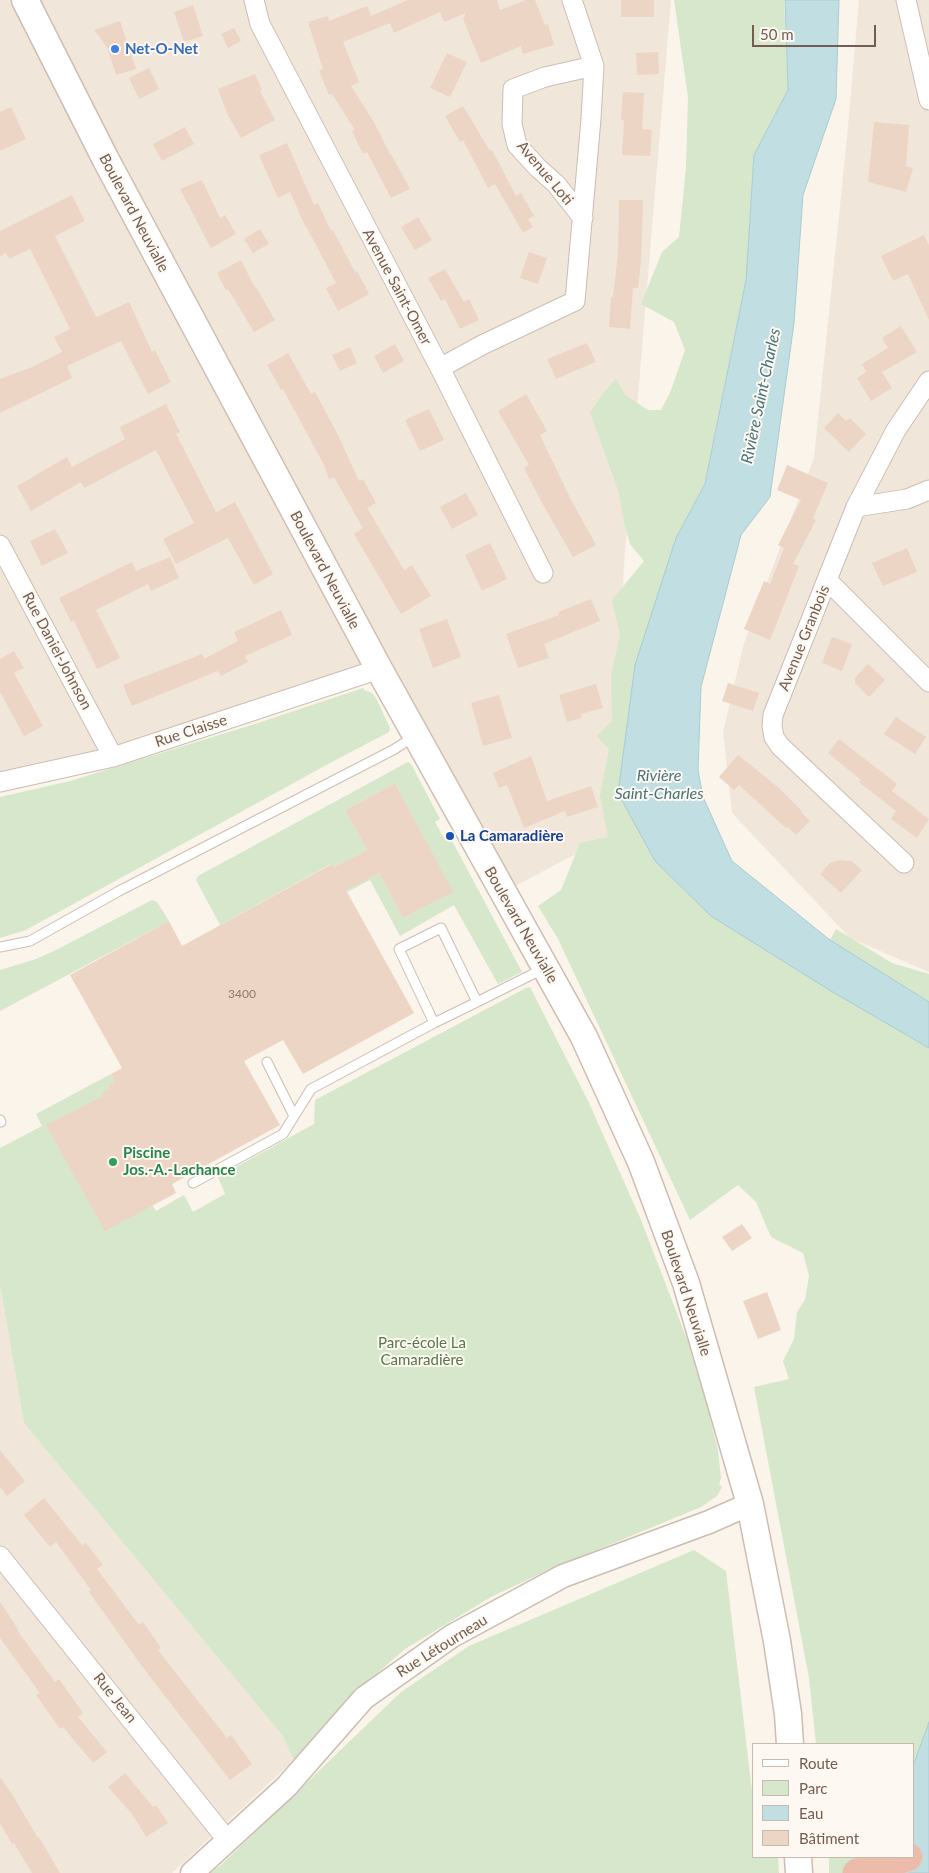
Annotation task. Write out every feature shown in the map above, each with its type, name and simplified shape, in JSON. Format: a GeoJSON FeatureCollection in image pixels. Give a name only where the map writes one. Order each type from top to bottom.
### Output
{"type":"FeatureCollection","features":[{"type":"Feature","properties":{"kind":"highway"},"geometry":{"type":"LineString","coordinates":[[914,1855],[929,1850]]}},
{"type":"Feature","properties":{"kind":"highway"},"geometry":{"type":"LineString","coordinates":[[859,1872],[905,1858]]}},
{"type":"Feature","properties":{"kind":"main road","name":"Boulevard Neuvialle"},"geometry":{"type":"LineString","coordinates":[[25,0],[106,160],[415,736],[584,1037],[641,1162],[686,1283],[750,1504],[777,1641],[788,1714],[790,1743]]}},
{"type":"Feature","properties":{"kind":"main road"},"geometry":{"type":"LineString","coordinates":[[798,1858],[799,1873]]}},
{"type":"Feature","properties":{"kind":"street","name":"Avenue Saint-Omer"},"geometry":{"type":"LineString","coordinates":[[254,0],[260,24],[440,368],[543,573]]}},
{"type":"Feature","properties":{"kind":"street","name":"Avenue Loti"},"geometry":{"type":"LineString","coordinates":[[440,368],[482,345],[575,301],[594,66],[572,0]]}},
{"type":"Feature","properties":{"kind":"street"},"geometry":{"type":"LineString","coordinates":[[906,0],[929,100]]}},
{"type":"Feature","properties":{"kind":"street","name":"Avenue Loti"},"geometry":{"type":"LineString","coordinates":[[582,218],[556,184],[517,145],[512,124],[513,90],[545,77],[594,66]]}},
{"type":"Feature","properties":{"kind":"street","name":"Avenue Granbois"},"geometry":{"type":"LineString","coordinates":[[904,863],[780,746],[774,737],[772,726],[773,715],[856,507],[896,430],[929,381]]}},
{"type":"Feature","properties":{"kind":"street"},"geometry":{"type":"LineString","coordinates":[[856,507],[906,499],[929,490]]}},
{"type":"Feature","properties":{"kind":"street","name":"Rue Daniel-Johnson"},"geometry":{"type":"LineString","coordinates":[[0,545],[113,757]]}},
{"type":"Feature","properties":{"kind":"street"},"geometry":{"type":"LineString","coordinates":[[827,580],[929,682]]}},
{"type":"Feature","properties":{"kind":"street","name":"Rue Claisse"},"geometry":{"type":"LineString","coordinates":[[0,782],[113,757],[379,669]]}},
{"type":"Feature","properties":{"kind":"street","name":"Rue Létourneau"},"geometry":{"type":"LineString","coordinates":[[192,1873],[286,1787],[364,1698],[452,1636],[563,1576],[709,1522],[750,1504]]}},
{"type":"Feature","properties":{"kind":"street","name":"Rue Jean"},"geometry":{"type":"LineString","coordinates":[[0,1556],[228,1841]]}},
{"type":"Feature","properties":{"kind":"lane"},"geometry":{"type":"LineString","coordinates":[[0,948],[30,940],[119,891],[393,750],[415,736]]}},
{"type":"Feature","properties":{"kind":"lane"},"geometry":{"type":"LineString","coordinates":[[434,1023],[399,949],[441,928],[477,1002]]}},
{"type":"Feature","properties":{"kind":"lane"},"geometry":{"type":"LineString","coordinates":[[193,1183],[283,1134],[311,1089],[434,1023],[546,968]]}},
{"type":"Feature","properties":{"kind":"lane"},"geometry":{"type":"LineString","coordinates":[[267,1062],[294,1116]]}},
{"type":"Feature","properties":{"kind":"shaded area"},"geometry":{"type":"Polygon","coordinates":[[[0,0],[671,0],[625,551],[608,837],[502,893],[379,669],[0,782],[0,0]]]}},
{"type":"Feature","properties":{"kind":"shaded area"},"geometry":{"type":"Polygon","coordinates":[[[859,0],[929,0],[929,972],[850,938],[732,813],[723,732],[744,643],[814,458],[847,138],[859,0]]]}},
{"type":"Feature","properties":{"kind":"shaded area"},"geometry":{"type":"Polygon","coordinates":[[[0,1285],[24,1423],[282,1735],[294,1760],[172,1873],[0,1873],[0,1285]]]}},
{"type":"Feature","properties":{"kind":"green space"},"geometry":{"type":"Polygon","coordinates":[[[674,0],[784,0],[788,90],[754,155],[746,280],[705,484],[676,538],[618,793],[895,1027],[929,1048],[929,1722],[914,1763],[914,1743],[816,1743],[809,1678],[754,1387],[789,1379],[783,1361],[794,1339],[797,1312],[805,1300],[809,1276],[803,1253],[771,1237],[756,1202],[738,1185],[690,1220],[558,939],[538,906],[561,890],[580,843],[608,837],[600,796],[609,749],[597,736],[612,721],[611,676],[620,635],[612,600],[644,561],[630,544],[619,493],[590,412],[616,379],[625,395],[648,410],[661,410],[670,393],[685,350],[674,322],[641,304],[662,252],[679,237],[686,168],[688,97],[674,0]]]}},
{"type":"Feature","properties":{"kind":"green space"},"geometry":{"type":"Polygon","coordinates":[[[363,688],[372,693],[376,698],[390,728],[389,732],[26,930],[0,938],[0,797],[70,781],[258,723],[363,688]]]}},
{"type":"Feature","properties":{"kind":"green space"},"geometry":{"type":"Polygon","coordinates":[[[408,762],[411,764],[440,819],[435,822],[445,840],[450,837],[522,972],[498,984],[454,905],[400,936],[370,880],[347,892],[346,889],[379,873],[403,918],[452,892],[395,783],[345,810],[367,850],[333,867],[331,864],[220,925],[196,880],[198,876],[408,762]]]}},
{"type":"Feature","properties":{"kind":"green space"},"geometry":{"type":"Polygon","coordinates":[[[152,900],[157,902],[169,921],[0,1011],[0,970],[36,959],[56,950],[152,900]]]}},
{"type":"Feature","properties":{"kind":"green space"},"geometry":{"type":"Polygon","coordinates":[[[836,929],[892,963],[929,974],[929,1002],[830,940],[836,929]]]}},
{"type":"Feature","properties":{"kind":"green space","name":"Parc-école La Camaradière"},"geometry":{"type":"Polygon","coordinates":[[[530,987],[589,1103],[641,1220],[688,1342],[718,1450],[721,1478],[719,1484],[722,1487],[717,1496],[701,1507],[546,1571],[491,1597],[405,1649],[357,1691],[294,1760],[282,1735],[24,1423],[0,1285],[0,1148],[42,1126],[36,1114],[111,1074],[115,1082],[108,1085],[109,1089],[152,1205],[156,1211],[184,1195],[193,1212],[225,1194],[218,1177],[314,1124],[315,1100],[530,987]]]}},
{"type":"Feature","properties":{"kind":"green space"},"geometry":{"type":"Polygon","coordinates":[[[694,1550],[726,1571],[752,1792],[752,1858],[778,1858],[779,1873],[210,1873],[221,1865],[401,1692],[469,1646],[694,1550]]]}},
{"type":"Feature","properties":{"kind":"green space"},"geometry":{"type":"Polygon","coordinates":[[[829,1858],[902,1858],[902,1873],[829,1873],[829,1858]]]}},
{"type":"Feature","properties":{"kind":"water","name":"Rivière Saint-Charles"},"geometry":{"type":"Polygon","coordinates":[[[785,0],[839,0],[836,99],[803,195],[794,323],[770,497],[741,535],[701,687],[698,770],[703,797],[732,861],[830,940],[929,1002],[929,1048],[831,991],[711,916],[655,861],[618,793],[635,665],[676,538],[705,484],[746,280],[754,155],[788,90],[785,0]]]}},
{"type":"Feature","properties":{"kind":"water"},"geometry":{"type":"Polygon","coordinates":[[[929,1722],[929,1873],[903,1873],[914,1858],[914,1763],[929,1722]]]}},
{"type":"Feature","properties":{"kind":"building"},"geometry":{"type":"Polygon","coordinates":[[[408,0],[497,0],[500,10],[526,0],[535,0],[545,25],[548,24],[554,45],[523,54],[521,46],[481,63],[463,19],[466,13],[444,22],[440,12],[394,33],[390,23],[343,42],[359,82],[351,86],[375,124],[410,189],[391,198],[367,152],[363,154],[352,131],[355,130],[332,94],[329,95],[319,71],[323,69],[308,22],[328,16],[329,21],[367,6],[371,16],[408,0]]]}},
{"type":"Feature","properties":{"kind":"building"},"geometry":{"type":"Polygon","coordinates":[[[621,0],[654,0],[654,17],[621,17],[621,0]]]}},
{"type":"Feature","properties":{"kind":"building"},"geometry":{"type":"Polygon","coordinates":[[[193,5],[203,36],[184,42],[174,12],[193,5]]]}},
{"type":"Feature","properties":{"kind":"building"},"geometry":{"type":"Polygon","coordinates":[[[120,21],[136,69],[116,75],[107,47],[94,30],[120,21]]]}},
{"type":"Feature","properties":{"kind":"building"},"geometry":{"type":"Polygon","coordinates":[[[234,28],[241,41],[228,48],[221,34],[234,28]]]}},
{"type":"Feature","properties":{"kind":"building"},"geometry":{"type":"Polygon","coordinates":[[[658,52],[659,74],[637,75],[636,53],[658,52]]]}},
{"type":"Feature","properties":{"kind":"building"},"geometry":{"type":"Polygon","coordinates":[[[447,53],[467,62],[450,97],[430,88],[447,53]]]}},
{"type":"Feature","properties":{"kind":"building"},"geometry":{"type":"Polygon","coordinates":[[[149,68],[159,89],[139,99],[129,78],[149,68]]]}},
{"type":"Feature","properties":{"kind":"building"},"geometry":{"type":"Polygon","coordinates":[[[255,74],[262,90],[260,91],[275,120],[241,138],[228,115],[218,89],[255,74]]]}},
{"type":"Feature","properties":{"kind":"building"},"geometry":{"type":"Polygon","coordinates":[[[623,92],[644,93],[642,129],[652,130],[650,156],[622,155],[624,120],[621,120],[623,92]]]}},
{"type":"Feature","properties":{"kind":"building"},"geometry":{"type":"Polygon","coordinates":[[[463,106],[490,151],[492,150],[516,196],[521,193],[534,216],[528,219],[533,227],[523,233],[495,184],[488,188],[463,140],[460,142],[445,116],[463,106]]]}},
{"type":"Feature","properties":{"kind":"building"},"geometry":{"type":"Polygon","coordinates":[[[11,107],[26,139],[0,151],[0,112],[11,107]]]}},
{"type":"Feature","properties":{"kind":"building"},"geometry":{"type":"Polygon","coordinates":[[[874,122],[909,125],[906,166],[913,168],[906,192],[868,182],[874,122]]]}},
{"type":"Feature","properties":{"kind":"building"},"geometry":{"type":"Polygon","coordinates":[[[185,127],[194,144],[162,161],[153,144],[185,127]]]}},
{"type":"Feature","properties":{"kind":"building"},"geometry":{"type":"Polygon","coordinates":[[[287,143],[314,205],[318,203],[331,231],[333,230],[369,294],[338,311],[326,288],[336,283],[306,228],[290,192],[278,198],[259,155],[287,143]]]}},
{"type":"Feature","properties":{"kind":"building"},"geometry":{"type":"Polygon","coordinates":[[[202,180],[220,218],[225,215],[236,234],[211,248],[180,189],[202,180]]]}},
{"type":"Feature","properties":{"kind":"building"},"geometry":{"type":"Polygon","coordinates":[[[72,195],[85,221],[55,236],[96,317],[129,302],[152,352],[155,350],[171,382],[148,394],[121,341],[67,366],[72,378],[0,413],[0,379],[32,367],[62,352],[54,337],[70,329],[30,249],[9,259],[6,253],[0,256],[0,231],[72,195]]]}},
{"type":"Feature","properties":{"kind":"building"},"geometry":{"type":"Polygon","coordinates":[[[619,200],[643,200],[641,261],[638,288],[633,288],[630,329],[609,327],[611,297],[613,297],[618,253],[619,200]]]}},
{"type":"Feature","properties":{"kind":"building"},"geometry":{"type":"Polygon","coordinates":[[[418,217],[432,240],[415,250],[401,227],[418,217]]]}},
{"type":"Feature","properties":{"kind":"building"},"geometry":{"type":"Polygon","coordinates":[[[260,229],[269,244],[253,253],[244,239],[260,229]]]}},
{"type":"Feature","properties":{"kind":"building"},"geometry":{"type":"Polygon","coordinates":[[[924,235],[929,245],[929,320],[908,274],[893,281],[881,256],[924,235]]]}},
{"type":"Feature","properties":{"kind":"building"},"geometry":{"type":"Polygon","coordinates":[[[529,252],[547,258],[538,284],[520,278],[529,252]]]}},
{"type":"Feature","properties":{"kind":"building"},"geometry":{"type":"Polygon","coordinates":[[[241,260],[255,288],[275,320],[254,332],[217,273],[241,260]]]}},
{"type":"Feature","properties":{"kind":"building"},"geometry":{"type":"Polygon","coordinates":[[[445,269],[464,302],[469,299],[479,320],[460,329],[445,299],[441,301],[428,278],[445,269]]]}},
{"type":"Feature","properties":{"kind":"building"},"geometry":{"type":"Polygon","coordinates":[[[901,326],[917,352],[882,372],[892,388],[871,401],[857,378],[866,372],[862,364],[888,348],[882,338],[901,326]]]}},
{"type":"Feature","properties":{"kind":"building"},"geometry":{"type":"Polygon","coordinates":[[[587,343],[596,362],[556,379],[547,359],[587,343]]]}},
{"type":"Feature","properties":{"kind":"building"},"geometry":{"type":"Polygon","coordinates":[[[395,344],[404,361],[383,373],[374,356],[395,344]]]}},
{"type":"Feature","properties":{"kind":"building"},"geometry":{"type":"Polygon","coordinates":[[[350,347],[357,363],[340,371],[332,355],[350,347]]]}},
{"type":"Feature","properties":{"kind":"building"},"geometry":{"type":"Polygon","coordinates":[[[288,353],[311,394],[315,392],[337,433],[359,481],[363,479],[376,503],[367,508],[404,570],[412,565],[431,596],[401,614],[354,534],[363,528],[334,477],[329,479],[324,465],[283,389],[281,390],[267,365],[288,353]]]}},
{"type":"Feature","properties":{"kind":"building"},"geometry":{"type":"Polygon","coordinates":[[[526,394],[547,431],[540,435],[571,500],[596,545],[573,557],[524,468],[529,465],[498,411],[526,394]]]}},
{"type":"Feature","properties":{"kind":"building"},"geometry":{"type":"Polygon","coordinates":[[[166,404],[180,432],[176,434],[216,512],[235,502],[273,574],[254,585],[228,538],[176,564],[163,539],[194,523],[156,450],[84,488],[81,482],[31,511],[17,486],[67,457],[72,467],[125,439],[120,427],[166,404]]]}},
{"type":"Feature","properties":{"kind":"building"},"geometry":{"type":"Polygon","coordinates":[[[429,409],[444,440],[420,451],[405,420],[429,409]]]}},
{"type":"Feature","properties":{"kind":"building"},"geometry":{"type":"Polygon","coordinates":[[[838,413],[846,421],[850,418],[866,434],[849,452],[824,428],[838,413]]]}},
{"type":"Feature","properties":{"kind":"building"},"geometry":{"type":"Polygon","coordinates":[[[787,465],[828,483],[813,518],[816,520],[793,564],[799,566],[770,640],[744,629],[764,581],[770,584],[784,548],[778,545],[801,500],[777,490],[787,465]]]}},
{"type":"Feature","properties":{"kind":"building"},"geometry":{"type":"Polygon","coordinates":[[[466,493],[478,515],[452,529],[440,507],[466,493]]]}},
{"type":"Feature","properties":{"kind":"building"},"geometry":{"type":"Polygon","coordinates":[[[55,529],[68,553],[42,566],[30,541],[55,529]]]}},
{"type":"Feature","properties":{"kind":"building"},"geometry":{"type":"Polygon","coordinates":[[[490,543],[507,579],[482,591],[465,555],[490,543]]]}},
{"type":"Feature","properties":{"kind":"building"},"geometry":{"type":"Polygon","coordinates":[[[907,548],[917,572],[883,586],[872,563],[907,548]]]}},
{"type":"Feature","properties":{"kind":"building"},"geometry":{"type":"Polygon","coordinates":[[[170,557],[179,578],[151,591],[148,584],[96,610],[120,658],[97,669],[74,621],[71,622],[59,598],[132,562],[136,571],[170,557]]]}},
{"type":"Feature","properties":{"kind":"building"},"geometry":{"type":"Polygon","coordinates":[[[591,599],[600,621],[544,644],[549,658],[518,668],[506,634],[559,615],[558,612],[591,599]]]}},
{"type":"Feature","properties":{"kind":"building"},"geometry":{"type":"Polygon","coordinates":[[[281,610],[292,635],[245,656],[248,662],[221,676],[218,671],[132,706],[123,685],[202,654],[204,659],[238,641],[234,632],[281,610]]]}},
{"type":"Feature","properties":{"kind":"building"},"geometry":{"type":"Polygon","coordinates":[[[447,619],[461,657],[433,668],[419,629],[447,619]]]}},
{"type":"Feature","properties":{"kind":"building"},"geometry":{"type":"Polygon","coordinates":[[[832,637],[852,644],[842,671],[822,663],[832,637]]]}},
{"type":"Feature","properties":{"kind":"building"},"geometry":{"type":"Polygon","coordinates":[[[14,651],[24,668],[14,673],[43,726],[24,736],[0,692],[0,659],[14,651]]]}},
{"type":"Feature","properties":{"kind":"building"},"geometry":{"type":"Polygon","coordinates":[[[868,664],[885,680],[869,697],[855,683],[855,678],[868,664]]]}},
{"type":"Feature","properties":{"kind":"building"},"geometry":{"type":"Polygon","coordinates":[[[728,683],[759,693],[753,711],[722,701],[728,683]]]}},
{"type":"Feature","properties":{"kind":"building"},"geometry":{"type":"Polygon","coordinates":[[[596,684],[603,708],[581,714],[582,718],[567,722],[559,695],[596,684]]]}},
{"type":"Feature","properties":{"kind":"building"},"geometry":{"type":"Polygon","coordinates":[[[499,695],[512,738],[483,746],[471,703],[499,695]]]}},
{"type":"Feature","properties":{"kind":"building"},"geometry":{"type":"Polygon","coordinates":[[[896,717],[926,737],[915,754],[884,734],[896,717]]]}},
{"type":"Feature","properties":{"kind":"building"},"geometry":{"type":"Polygon","coordinates":[[[839,739],[897,784],[892,791],[929,819],[917,838],[891,819],[896,811],[859,782],[861,780],[828,753],[839,739]]]}},
{"type":"Feature","properties":{"kind":"building"},"geometry":{"type":"Polygon","coordinates":[[[738,755],[779,788],[810,821],[796,835],[739,785],[734,790],[719,777],[738,755]]]}},
{"type":"Feature","properties":{"kind":"building"},"geometry":{"type":"Polygon","coordinates":[[[531,756],[547,801],[591,786],[598,807],[567,817],[565,811],[524,828],[507,785],[499,788],[493,773],[531,756]]]}},
{"type":"Feature","properties":{"kind":"building"},"geometry":{"type":"Polygon","coordinates":[[[395,783],[453,892],[403,918],[379,873],[346,890],[414,1013],[303,1074],[283,1040],[244,1061],[280,1125],[172,1184],[176,1193],[105,1231],[46,1125],[103,1096],[102,1093],[109,1089],[108,1085],[115,1082],[111,1074],[122,1068],[70,975],[169,921],[182,946],[332,864],[333,867],[367,850],[345,810],[395,783]]]}},
{"type":"Feature","properties":{"kind":"building"},"geometry":{"type":"Polygon","coordinates":[[[840,860],[851,861],[862,870],[841,893],[820,874],[830,863],[840,860]]]}},
{"type":"Feature","properties":{"kind":"building"},"geometry":{"type":"Polygon","coordinates":[[[742,1224],[752,1238],[732,1251],[722,1237],[742,1224]]]}},
{"type":"Feature","properties":{"kind":"building"},"geometry":{"type":"Polygon","coordinates":[[[767,1292],[781,1330],[758,1339],[743,1301],[767,1292]]]}},
{"type":"Feature","properties":{"kind":"building"},"geometry":{"type":"Polygon","coordinates":[[[0,1450],[25,1481],[7,1496],[0,1487],[0,1450]]]}},
{"type":"Feature","properties":{"kind":"building"},"geometry":{"type":"Polygon","coordinates":[[[44,1498],[82,1545],[86,1543],[103,1565],[97,1569],[139,1625],[143,1622],[161,1648],[158,1650],[227,1738],[231,1735],[252,1764],[230,1780],[144,1669],[56,1542],[50,1547],[24,1515],[44,1498]]]}},
{"type":"Feature","properties":{"kind":"building"},"geometry":{"type":"Polygon","coordinates":[[[0,1602],[17,1630],[55,1682],[59,1679],[83,1713],[78,1717],[107,1752],[93,1763],[63,1727],[60,1729],[36,1695],[40,1693],[0,1638],[0,1602]]]}},
{"type":"Feature","properties":{"kind":"building"},"geometry":{"type":"Polygon","coordinates":[[[125,1773],[153,1807],[156,1805],[168,1823],[146,1837],[132,1814],[108,1787],[125,1773]]]}},
{"type":"Feature","properties":{"kind":"building"},"geometry":{"type":"Polygon","coordinates":[[[0,1777],[60,1873],[32,1873],[14,1843],[12,1844],[0,1823],[0,1777]]]}},
{"type":"Feature","properties":{"kind":"place","name":"Net-O-Net"},"geometry":{"type":"Point","coordinates":[115,49]}},
{"type":"Feature","properties":{"kind":"place","name":"La Camaradière"},"geometry":{"type":"Point","coordinates":[450,836]}},
{"type":"Feature","properties":{"kind":"place","name":"Piscine Jos.-A.-Lachance"},"geometry":{"type":"Point","coordinates":[113,1162]}}]}
